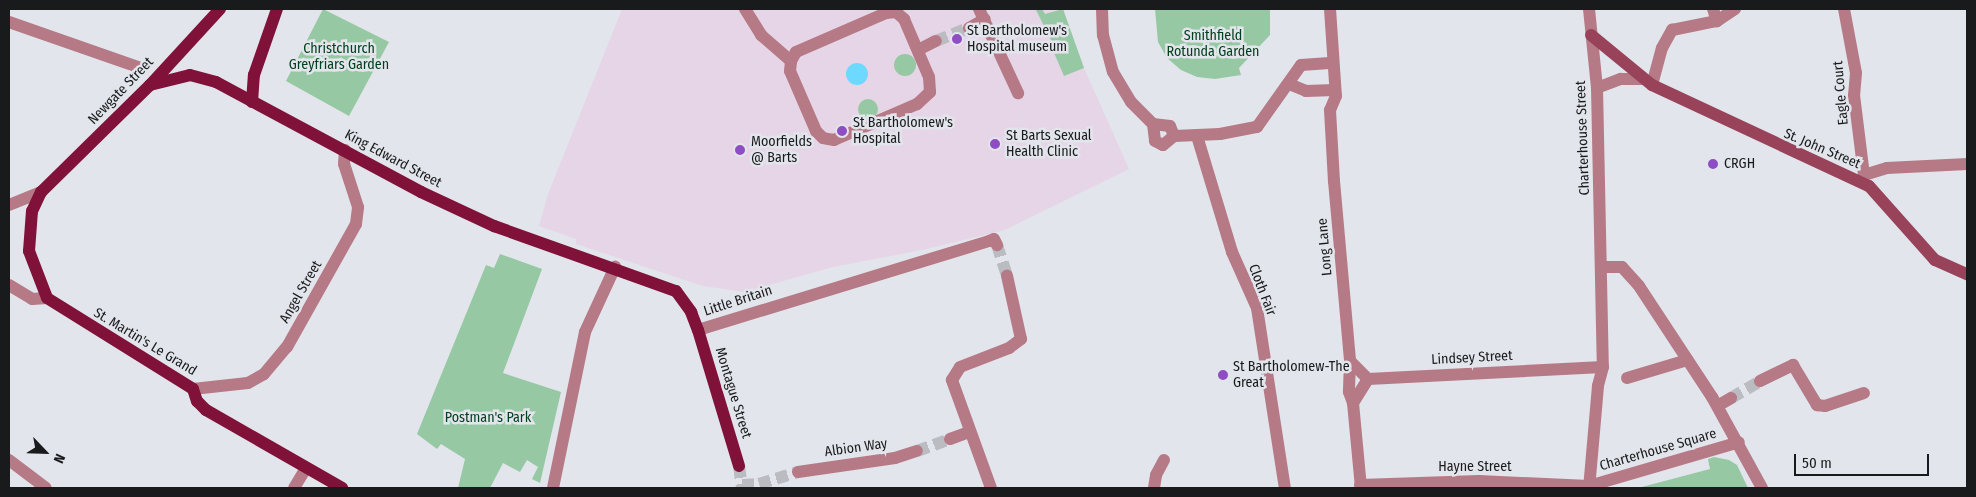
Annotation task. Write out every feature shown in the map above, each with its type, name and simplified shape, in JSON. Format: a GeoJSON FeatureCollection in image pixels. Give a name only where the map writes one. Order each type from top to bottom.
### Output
{"type":"FeatureCollection","features":[{"type":"Feature","properties":{"kind":"main road","name":"Newgate Street"},"geometry":{"type":"LineString","coordinates":[[42,192],[150,85],[220,9]]}},
{"type":"Feature","properties":{"kind":"main road"},"geometry":{"type":"LineString","coordinates":[[252,102],[255,70],[277,9]]}},
{"type":"Feature","properties":{"kind":"main road","name":"St. John Street"},"geometry":{"type":"LineString","coordinates":[[1591,35],[1647,82],[1768,142],[1863,178],[1935,260],[1967,274]]}},
{"type":"Feature","properties":{"kind":"main road","name":"King Edward Street"},"geometry":{"type":"LineString","coordinates":[[150,85],[190,75],[216,82],[494,226],[615,267]]}},
{"type":"Feature","properties":{"kind":"main road"},"geometry":{"type":"LineString","coordinates":[[42,192],[32,211],[29,243],[47,298]]}},
{"type":"Feature","properties":{"kind":"main road","name":"Little Britain"},"geometry":{"type":"LineString","coordinates":[[615,267],[676,291],[691,312],[698,330]]}},
{"type":"Feature","properties":{"kind":"main road","name":"St. Martin's Le Grand"},"geometry":{"type":"LineString","coordinates":[[47,298],[193,389],[196,401],[206,410],[342,488]]}},
{"type":"Feature","properties":{"kind":"main road","name":"Montague Street"},"geometry":{"type":"LineString","coordinates":[[698,330],[739,466]]}},
{"type":"Feature","properties":{"kind":"street"},"geometry":{"type":"LineString","coordinates":[[745,9],[762,34],[791,61]]}},
{"type":"Feature","properties":{"kind":"street"},"geometry":{"type":"LineString","coordinates":[[1102,9],[1103,35],[1114,72],[1131,102],[1153,124],[1170,126],[1174,136],[1198,136],[1257,127],[1301,65],[1333,63]]}},
{"type":"Feature","properties":{"kind":"street","name":"Long Lane"},"geometry":{"type":"LineString","coordinates":[[1330,9],[1335,90],[1330,110],[1331,127],[1350,361],[1348,376],[1353,402],[1361,486]]}},
{"type":"Feature","properties":{"kind":"street","name":"Charterhouse Street"},"geometry":{"type":"LineString","coordinates":[[1589,9],[1597,88],[1604,367],[1598,386],[1589,487]]}},
{"type":"Feature","properties":{"kind":"street"},"geometry":{"type":"LineString","coordinates":[[1713,9],[1717,21]]}},
{"type":"Feature","properties":{"kind":"street"},"geometry":{"type":"LineString","coordinates":[[1647,82],[1664,43],[1672,30],[1717,21],[1735,9]]}},
{"type":"Feature","properties":{"kind":"street","name":"Eagle Court"},"geometry":{"type":"LineString","coordinates":[[1844,9],[1856,73],[1854,95],[1863,178]]}},
{"type":"Feature","properties":{"kind":"street"},"geometry":{"type":"LineString","coordinates":[[897,10],[904,19],[929,77],[930,92],[917,104],[834,140],[816,131],[790,71],[791,61],[796,52],[897,10]]}},
{"type":"Feature","properties":{"kind":"street"},"geometry":{"type":"LineString","coordinates":[[969,28],[982,14],[1018,93]]}},
{"type":"Feature","properties":{"kind":"street"},"geometry":{"type":"LineString","coordinates":[[9,22],[141,68]]}},
{"type":"Feature","properties":{"kind":"street"},"geometry":{"type":"LineString","coordinates":[[918,50],[936,41]]}},
{"type":"Feature","properties":{"kind":"street","name":"St. John Street"},"geometry":{"type":"LineString","coordinates":[[1597,88],[1621,79],[1647,82]]}},
{"type":"Feature","properties":{"kind":"street"},"geometry":{"type":"LineString","coordinates":[[1289,84],[1306,91],[1335,90]]}},
{"type":"Feature","properties":{"kind":"street","name":"Cloth Fair"},"geometry":{"type":"LineString","coordinates":[[1198,136],[1232,252],[1256,308],[1285,488]]}},
{"type":"Feature","properties":{"kind":"street","name":"Angel Street"},"geometry":{"type":"LineString","coordinates":[[193,389],[248,383],[264,374],[287,347],[356,224],[358,207],[344,164],[345,150]]}},
{"type":"Feature","properties":{"kind":"street"},"geometry":{"type":"LineString","coordinates":[[1863,178],[1894,167],[1967,164]]}},
{"type":"Feature","properties":{"kind":"street"},"geometry":{"type":"LineString","coordinates":[[9,205],[42,192]]}},
{"type":"Feature","properties":{"kind":"street","name":"Little Britain"},"geometry":{"type":"LineString","coordinates":[[698,330],[989,240],[994,239],[997,245]]}},
{"type":"Feature","properties":{"kind":"street"},"geometry":{"type":"LineString","coordinates":[[553,488],[585,332],[615,267]]}},
{"type":"Feature","properties":{"kind":"street"},"geometry":{"type":"LineString","coordinates":[[1601,267],[1622,267],[1640,286],[1687,360],[1716,401],[1731,398]]}},
{"type":"Feature","properties":{"kind":"street"},"geometry":{"type":"LineString","coordinates":[[990,488],[952,380],[960,367],[1009,348],[1020,339],[1008,276]]}},
{"type":"Feature","properties":{"kind":"street"},"geometry":{"type":"LineString","coordinates":[[9,285],[32,299],[47,298]]}},
{"type":"Feature","properties":{"kind":"street"},"geometry":{"type":"LineString","coordinates":[[1627,378],[1687,360]]}},
{"type":"Feature","properties":{"kind":"street"},"geometry":{"type":"LineString","coordinates":[[1350,361],[1368,379],[1353,402]]}},
{"type":"Feature","properties":{"kind":"street"},"geometry":{"type":"LineString","coordinates":[[1760,381],[1793,365],[1818,405],[1825,406],[1864,394]]}},
{"type":"Feature","properties":{"kind":"street","name":"Lindsey Street"},"geometry":{"type":"LineString","coordinates":[[1368,379],[1604,367]]}},
{"type":"Feature","properties":{"kind":"street","name":"Charterhouse Square"},"geometry":{"type":"LineString","coordinates":[[1716,401],[1762,488]]}},
{"type":"Feature","properties":{"kind":"street"},"geometry":{"type":"LineString","coordinates":[[950,439],[969,432]]}},
{"type":"Feature","properties":{"kind":"street","name":"Charterhouse Square"},"geometry":{"type":"LineString","coordinates":[[1589,487],[1739,442]]}},
{"type":"Feature","properties":{"kind":"street","name":"Albion Way"},"geometry":{"type":"LineString","coordinates":[[798,472],[895,458],[917,451]]}},
{"type":"Feature","properties":{"kind":"street"},"geometry":{"type":"LineString","coordinates":[[9,460],[42,487]]}},
{"type":"Feature","properties":{"kind":"street"},"geometry":{"type":"LineString","coordinates":[[1154,488],[1156,475],[1164,460]]}},
{"type":"Feature","properties":{"kind":"street"},"geometry":{"type":"LineString","coordinates":[[294,488],[306,468]]}},
{"type":"Feature","properties":{"kind":"street","name":"Hayne Street"},"geometry":{"type":"LineString","coordinates":[[1361,486],[1479,481],[1589,487]]}},
{"type":"Feature","properties":{"kind":"shaded area","name":"St Bartholomew's Hospital"},"geometry":{"type":"Polygon","coordinates":[[[622,9],[1063,9],[1084,68],[1129,169],[1005,230],[922,250],[833,267],[744,292],[703,286],[576,244],[576,239],[539,226],[548,194],[622,9]]]}},
{"type":"Feature","properties":{"kind":"green space","name":"Christchurch Greyfriars Garden"},"geometry":{"type":"Polygon","coordinates":[[[323,9],[389,42],[349,116],[286,81],[323,9]]]}},
{"type":"Feature","properties":{"kind":"green space"},"geometry":{"type":"Polygon","coordinates":[[[1042,9],[1045,14],[1063,9],[1084,68],[1064,76],[1051,46],[1053,44],[1036,10],[1042,9]]]}},
{"type":"Feature","properties":{"kind":"green space","name":"Smithfield Rotunda Garden"},"geometry":{"type":"Polygon","coordinates":[[[1155,9],[1270,9],[1270,35],[1239,68],[1241,75],[1215,79],[1197,77],[1181,70],[1167,58],[1158,42],[1155,9]]]}},
{"type":"Feature","properties":{"kind":"green space"},"geometry":{"type":"Polygon","coordinates":[[[901,54],[909,54],[916,61],[916,69],[909,76],[901,76],[894,69],[894,61],[901,54]]]}},
{"type":"Feature","properties":{"kind":"green space"},"geometry":{"type":"Polygon","coordinates":[[[868,99],[875,102],[878,109],[875,116],[868,119],[861,116],[858,109],[861,102],[868,99]]]}},
{"type":"Feature","properties":{"kind":"green space","name":"Postman's Park"},"geometry":{"type":"Polygon","coordinates":[[[500,254],[542,269],[503,373],[561,392],[540,483],[532,479],[538,467],[527,460],[520,472],[503,463],[490,488],[458,488],[465,459],[441,444],[437,449],[417,434],[486,265],[494,268],[500,254]]]}},
{"type":"Feature","properties":{"kind":"green space"},"geometry":{"type":"Polygon","coordinates":[[[1714,457],[1729,460],[1737,465],[1748,488],[1638,488],[1710,469],[1708,459],[1714,457]]]}},
{"type":"Feature","properties":{"kind":"water"},"geometry":{"type":"Polygon","coordinates":[[[857,63],[867,70],[868,74],[861,84],[857,85],[847,78],[846,74],[853,64],[857,63]]]}},
{"type":"Feature","properties":{"kind":"tunnel"},"geometry":{"type":"LineString","coordinates":[[936,41],[969,28]]}},
{"type":"Feature","properties":{"kind":"tunnel"},"geometry":{"type":"LineString","coordinates":[[997,245],[1007,276]]}},
{"type":"Feature","properties":{"kind":"tunnel"},"geometry":{"type":"LineString","coordinates":[[1731,398],[1760,381]]}},
{"type":"Feature","properties":{"kind":"tunnel"},"geometry":{"type":"LineString","coordinates":[[917,451],[950,439]]}},
{"type":"Feature","properties":{"kind":"tunnel"},"geometry":{"type":"LineString","coordinates":[[739,466],[742,488]]}},
{"type":"Feature","properties":{"kind":"tunnel"},"geometry":{"type":"LineString","coordinates":[[742,485],[759,484],[798,472]]}},
{"type":"Feature","properties":{"kind":"place","name":"St Bartholomew's Hospital museum"},"geometry":{"type":"Point","coordinates":[957,39]}},
{"type":"Feature","properties":{"kind":"place","name":"St Bartholomew's Hospital"},"geometry":{"type":"Point","coordinates":[842,131]}},
{"type":"Feature","properties":{"kind":"place","name":"St Barts Sexual Health Clinic"},"geometry":{"type":"Point","coordinates":[995,144]}},
{"type":"Feature","properties":{"kind":"place","name":"Moorfields @ Barts"},"geometry":{"type":"Point","coordinates":[740,150]}},
{"type":"Feature","properties":{"kind":"place","name":"CRGH"},"geometry":{"type":"Point","coordinates":[1713,164]}},
{"type":"Feature","properties":{"kind":"place","name":"St Bartholomew-The Great"},"geometry":{"type":"Point","coordinates":[1223,375]}}]}
